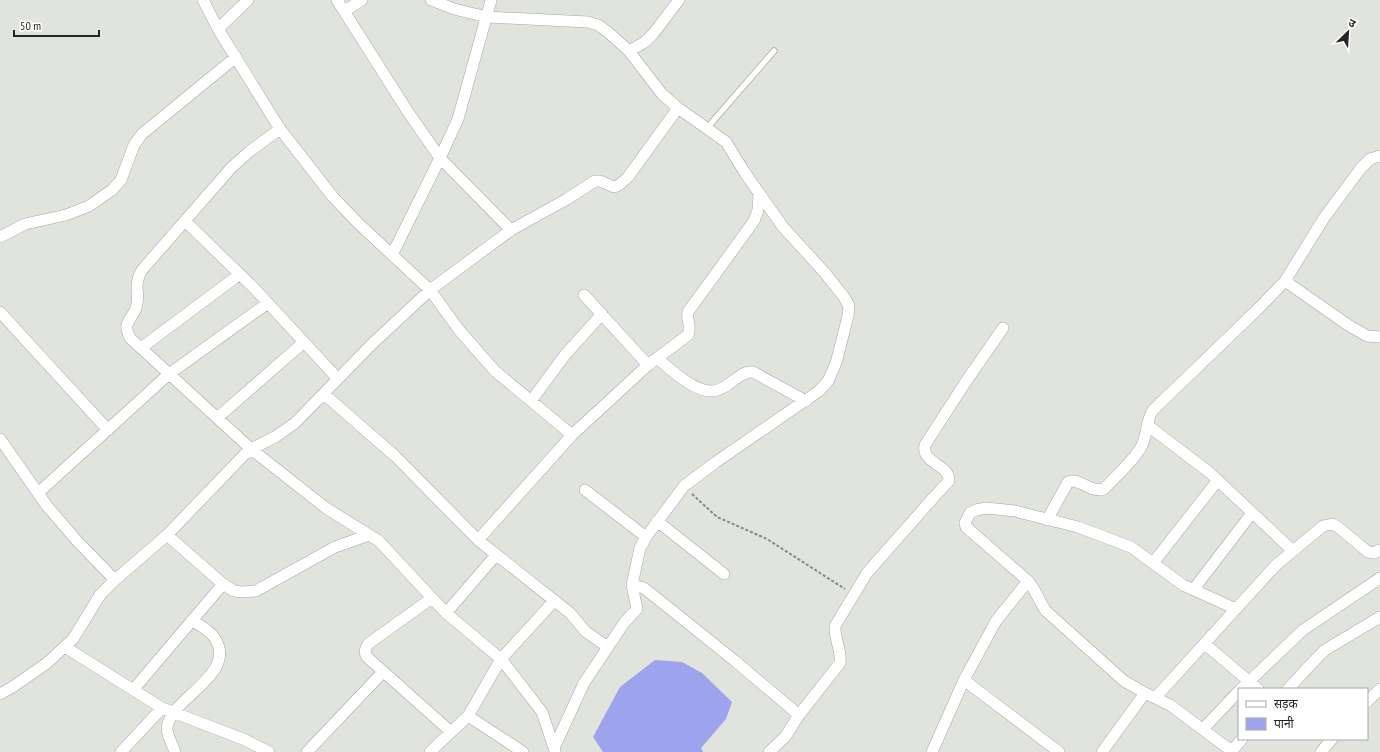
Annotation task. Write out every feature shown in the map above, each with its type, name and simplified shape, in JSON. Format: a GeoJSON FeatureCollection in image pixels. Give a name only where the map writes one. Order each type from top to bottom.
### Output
{"type":"FeatureCollection","features":[{"type":"Feature","properties":{"kind":"street"},"geometry":{"type":"LineString","coordinates":[[203,0],[218,29],[280,129],[333,197],[359,224],[430,290],[459,330],[495,371],[572,435]]}},
{"type":"Feature","properties":{"kind":"street"},"geometry":{"type":"LineString","coordinates":[[218,29],[248,0]]}},
{"type":"Feature","properties":{"kind":"street"},"geometry":{"type":"LineString","coordinates":[[337,0],[408,112],[440,158],[511,230]]}},
{"type":"Feature","properties":{"kind":"street"},"geometry":{"type":"LineString","coordinates":[[344,11],[362,0]]}},
{"type":"Feature","properties":{"kind":"street"},"geometry":{"type":"LineString","coordinates":[[431,0],[454,9],[487,17],[588,22],[598,25],[608,32],[629,51],[662,94],[678,108],[726,142],[745,173],[783,228],[830,279],[849,306],[848,316],[836,363],[828,381],[819,391],[806,401],[716,462],[684,486],[646,537],[640,548],[632,585],[637,609],[624,623],[584,683],[555,750]]}},
{"type":"Feature","properties":{"kind":"street"},"geometry":{"type":"LineString","coordinates":[[392,255],[458,119],[491,0]]}},
{"type":"Feature","properties":{"kind":"street"},"geometry":{"type":"LineString","coordinates":[[629,51],[645,42],[654,34],[678,0]]}},
{"type":"Feature","properties":{"kind":"street"},"geometry":{"type":"LineString","coordinates":[[0,237],[25,224],[66,215],[89,206],[112,190],[121,180],[134,145],[142,134],[236,57]]}},
{"type":"Feature","properties":{"kind":"street"},"geometry":{"type":"LineString","coordinates":[[0,694],[47,663],[73,639],[100,595],[115,580],[167,536],[244,455],[251,449],[275,437],[295,423],[371,345],[430,290],[511,230],[567,199],[595,181],[600,181],[617,187],[628,177],[678,108]]}},
{"type":"Feature","properties":{"kind":"street"},"geometry":{"type":"LineString","coordinates":[[280,129],[250,151],[231,168],[142,270],[137,277],[137,307],[126,326],[127,332],[130,338],[251,449],[326,508],[369,535],[383,546],[446,614],[501,659],[542,712],[555,750]]}},
{"type":"Feature","properties":{"kind":"street"},"geometry":{"type":"LineString","coordinates":[[1047,520],[1068,482],[1076,482],[1096,490],[1104,489],[1140,449],[1144,439],[1149,416],[1160,402],[1259,308],[1285,281],[1324,218],[1360,168],[1370,159],[1380,156]]}},
{"type":"Feature","properties":{"kind":"street"},"geometry":{"type":"LineString","coordinates":[[478,540],[572,435],[652,362],[688,334],[690,328],[687,317],[688,312],[754,221],[758,210],[760,194]]}},
{"type":"Feature","properties":{"kind":"street"},"geometry":{"type":"LineString","coordinates":[[185,221],[240,274],[338,379]]}},
{"type":"Feature","properties":{"kind":"street"},"geometry":{"type":"LineString","coordinates":[[141,348],[240,274]]}},
{"type":"Feature","properties":{"kind":"street"},"geometry":{"type":"LineString","coordinates":[[1285,281],[1348,325],[1367,336],[1380,337]]}},
{"type":"Feature","properties":{"kind":"street"},"geometry":{"type":"LineString","coordinates":[[584,295],[652,362],[693,386],[712,392],[726,386],[745,372],[750,371],[806,401]]}},
{"type":"Feature","properties":{"kind":"street"},"geometry":{"type":"LineString","coordinates":[[38,493],[169,374],[268,303]]}},
{"type":"Feature","properties":{"kind":"street"},"geometry":{"type":"LineString","coordinates":[[0,312],[108,430]]}},
{"type":"Feature","properties":{"kind":"street"},"geometry":{"type":"LineString","coordinates":[[531,401],[565,355],[602,314]]}},
{"type":"Feature","properties":{"kind":"street"},"geometry":{"type":"LineString","coordinates":[[769,752],[785,737],[799,715],[840,663],[841,657],[835,626],[867,573],[949,481],[949,477],[946,472],[926,455],[924,451],[925,445],[1003,328]]}},
{"type":"Feature","properties":{"kind":"street"},"geometry":{"type":"LineString","coordinates":[[217,418],[304,342]]}},
{"type":"Feature","properties":{"kind":"street"},"geometry":{"type":"LineString","coordinates":[[324,394],[395,456],[478,540],[570,613],[586,632],[608,647]]}},
{"type":"Feature","properties":{"kind":"street"},"geometry":{"type":"LineString","coordinates":[[1147,425],[1218,480],[1293,551]]}},
{"type":"Feature","properties":{"kind":"street"},"geometry":{"type":"LineString","coordinates":[[0,439],[47,506],[78,542],[115,580]]}},
{"type":"Feature","properties":{"kind":"street"},"geometry":{"type":"LineString","coordinates":[[1153,563],[1218,480]]}},
{"type":"Feature","properties":{"kind":"street"},"geometry":{"type":"LineString","coordinates":[[585,490],[646,537]]}},
{"type":"Feature","properties":{"kind":"street"},"geometry":{"type":"LineString","coordinates":[[1236,609],[1183,586],[1131,547],[1078,527],[1015,511],[986,508],[970,513],[965,523],[966,527],[1028,581],[1035,590],[1041,605],[1046,611],[1124,681],[1150,696],[1170,705],[1232,751],[1241,740]]}},
{"type":"Feature","properties":{"kind":"street"},"geometry":{"type":"LineString","coordinates":[[1193,590],[1252,513]]}},
{"type":"Feature","properties":{"kind":"street"},"geometry":{"type":"LineString","coordinates":[[657,521],[724,574]]}},
{"type":"Feature","properties":{"kind":"street"},"geometry":{"type":"LineString","coordinates":[[1102,752],[1150,696],[1204,644],[1276,565],[1323,526],[1332,524],[1338,527],[1368,552],[1378,555]]}},
{"type":"Feature","properties":{"kind":"street"},"geometry":{"type":"LineString","coordinates":[[167,536],[223,584],[234,591],[242,592],[256,591],[335,547],[369,535]]}},
{"type":"Feature","properties":{"kind":"street"},"geometry":{"type":"LineString","coordinates":[[446,614],[496,555]]}},
{"type":"Feature","properties":{"kind":"street"},"geometry":{"type":"LineString","coordinates":[[1245,685],[1302,630],[1380,578]]}},
{"type":"Feature","properties":{"kind":"street"},"geometry":{"type":"LineString","coordinates":[[932,752],[964,680],[996,621],[1028,581]]}},
{"type":"Feature","properties":{"kind":"street"},"geometry":{"type":"LineString","coordinates":[[133,690],[223,584]]}},
{"type":"Feature","properties":{"kind":"street"},"geometry":{"type":"LineString","coordinates":[[632,585],[644,588],[735,661],[799,715]]}},
{"type":"Feature","properties":{"kind":"street"},"geometry":{"type":"LineString","coordinates":[[432,598],[368,644],[365,649],[365,653],[367,657],[451,732]]}},
{"type":"Feature","properties":{"kind":"street"},"geometry":{"type":"LineString","coordinates":[[430,752],[468,716],[501,659],[554,600]]}},
{"type":"Feature","properties":{"kind":"street"},"geometry":{"type":"LineString","coordinates":[[1289,688],[1325,650],[1380,617]]}},
{"type":"Feature","properties":{"kind":"street"},"geometry":{"type":"LineString","coordinates":[[175,752],[167,730],[168,722],[174,712],[210,677],[217,665],[219,655],[218,646],[213,636],[192,620]]}},
{"type":"Feature","properties":{"kind":"street"},"geometry":{"type":"LineString","coordinates":[[1204,644],[1245,685],[1255,688]]}},
{"type":"Feature","properties":{"kind":"street"},"geometry":{"type":"LineString","coordinates":[[64,647],[162,708],[244,739],[269,752]]}},
{"type":"Feature","properties":{"kind":"street"},"geometry":{"type":"LineString","coordinates":[[307,752],[384,672]]}},
{"type":"Feature","properties":{"kind":"street"},"geometry":{"type":"LineString","coordinates":[[964,680],[1059,752]]}},
{"type":"Feature","properties":{"kind":"street"},"geometry":{"type":"LineString","coordinates":[[1368,701],[1380,689]]}},
{"type":"Feature","properties":{"kind":"street"},"geometry":{"type":"LineString","coordinates":[[1203,729],[1238,693]]}},
{"type":"Feature","properties":{"kind":"street"},"geometry":{"type":"LineString","coordinates":[[121,752],[162,708]]}},
{"type":"Feature","properties":{"kind":"street"},"geometry":{"type":"LineString","coordinates":[[468,716],[523,752]]}},
{"type":"Feature","properties":{"kind":"street"},"geometry":{"type":"LineString","coordinates":[[1322,752],[1331,740]]}},
{"type":"Feature","properties":{"kind":"lane"},"geometry":{"type":"LineString","coordinates":[[707,128],[774,51]]}},
{"type":"Feature","properties":{"kind":"path"},"geometry":{"type":"LineString","coordinates":[[684,486],[717,518],[767,539],[854,595]]}},
{"type":"Feature","properties":{"kind":"water"},"geometry":{"type":"Polygon","coordinates":[[[655,660],[682,662],[702,673],[732,702],[726,719],[701,748],[703,752],[603,752],[593,737],[620,687],[655,660]]]}}]}
